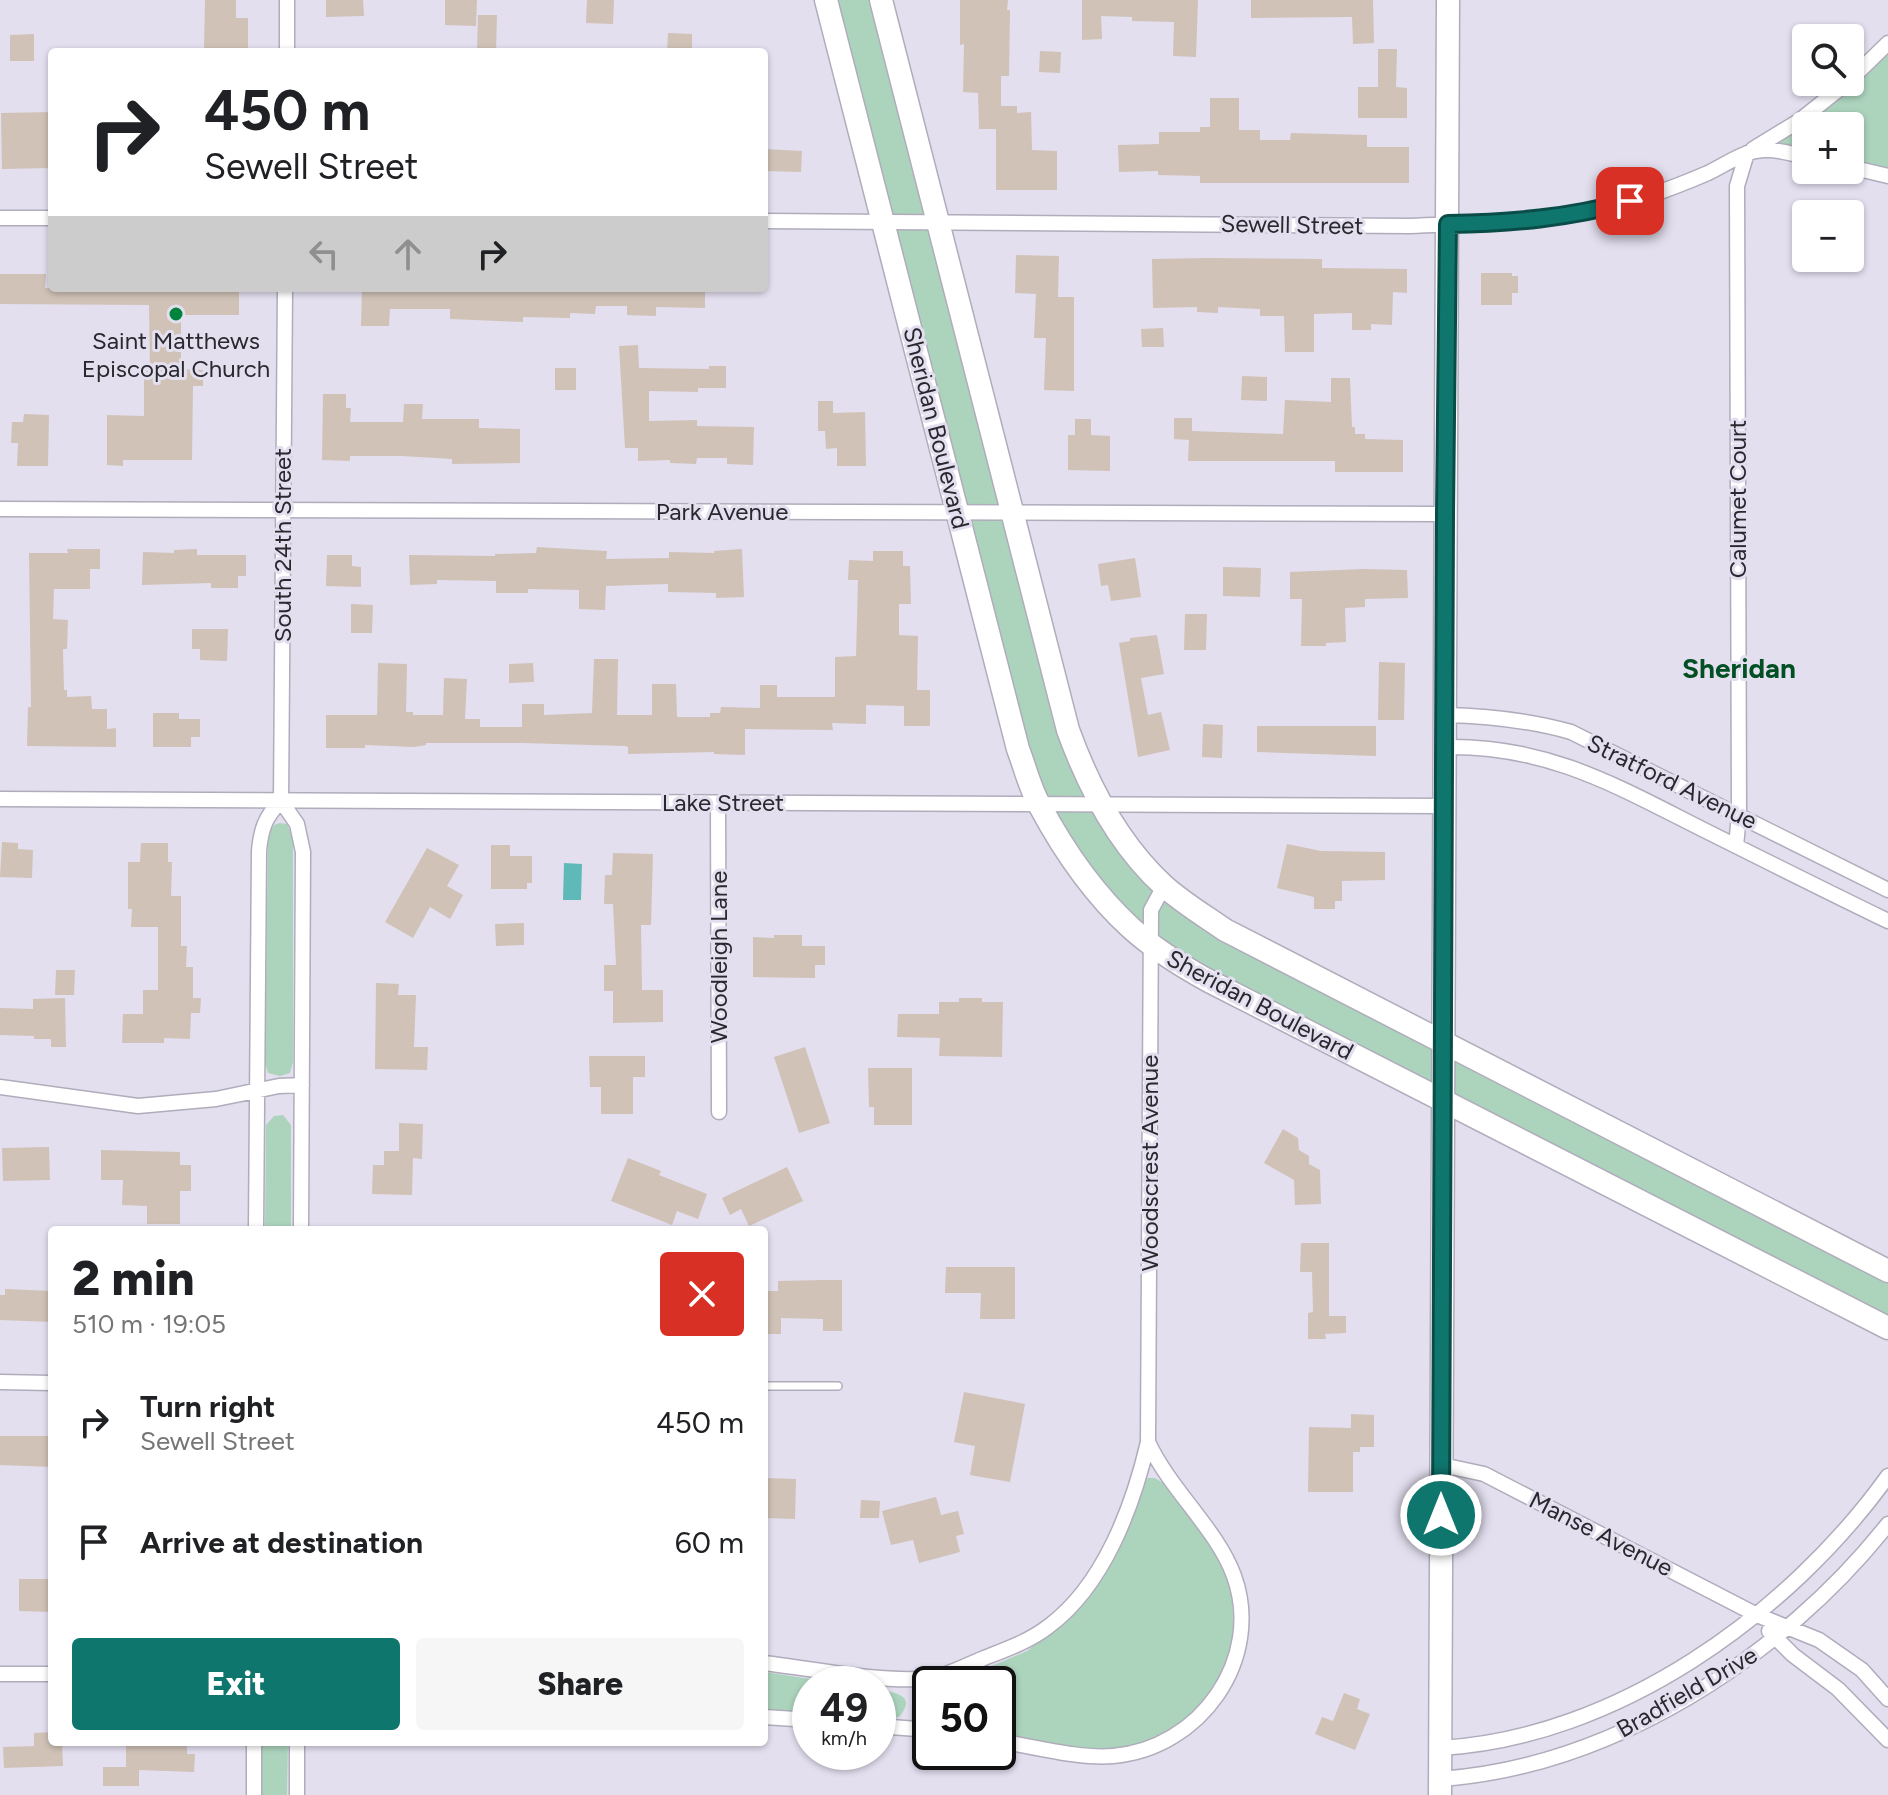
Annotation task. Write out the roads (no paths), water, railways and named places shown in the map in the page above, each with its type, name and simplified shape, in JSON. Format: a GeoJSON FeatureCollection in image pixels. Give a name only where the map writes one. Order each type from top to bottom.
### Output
{"type":"FeatureCollection","features":[{"type":"Feature","properties":{"kind":"main road","name":"Sheridan Boulevard"},"geometry":{"type":"LineString","coordinates":[[826,0],[1018,749],[1038,804],[1072,858],[1098,891],[1150,944],[1207,980],[1888,1328]]}},
{"type":"Feature","properties":{"kind":"main road","name":"Sheridan Boulevard"},"geometry":{"type":"LineString","coordinates":[[881,0],[1068,730],[1099,804],[1134,852],[1164,886],[1225,930],[1888,1271]]}},
{"type":"Feature","properties":{"kind":"main road"},"geometry":{"type":"LineString","coordinates":[[1440,1787],[1448,0]]}},
{"type":"Feature","properties":{"kind":"street"},"geometry":{"type":"LineString","coordinates":[[287,0],[287,48]]}},
{"type":"Feature","properties":{"kind":"street"},"geometry":{"type":"LineString","coordinates":[[1864,66],[1888,43]]}},
{"type":"Feature","properties":{"kind":"street"},"geometry":{"type":"LineString","coordinates":[[1747,153],[1799,121],[1830,96]]}},
{"type":"Feature","properties":{"kind":"street","name":"Sewell Street"},"geometry":{"type":"LineString","coordinates":[[768,221],[1518,222],[1603,209],[1657,193],[1747,153],[1776,150],[1792,154]]}},
{"type":"Feature","properties":{"kind":"street","name":"Calumet Court"},"geometry":{"type":"LineString","coordinates":[[1736,846],[1739,815],[1737,186],[1747,153]]}},
{"type":"Feature","properties":{"kind":"street"},"geometry":{"type":"LineString","coordinates":[[1864,170],[1888,176]]}},
{"type":"Feature","properties":{"kind":"street"},"geometry":{"type":"LineString","coordinates":[[0,218],[48,218]]}},
{"type":"Feature","properties":{"kind":"street","name":"South 24th Street"},"geometry":{"type":"LineString","coordinates":[[285,292],[281,801],[297,824],[303,852],[301,1226]]}},
{"type":"Feature","properties":{"kind":"street","name":"Park Avenue"},"geometry":{"type":"LineString","coordinates":[[0,509],[1445,514]]}},
{"type":"Feature","properties":{"kind":"street","name":"Stratford Avenue"},"geometry":{"type":"LineString","coordinates":[[1445,715],[1540,723],[1571,732],[1888,890]]}},
{"type":"Feature","properties":{"kind":"street","name":"Stratford Avenue"},"geometry":{"type":"LineString","coordinates":[[1445,747],[1480,746],[1565,764],[1888,921]]}},
{"type":"Feature","properties":{"kind":"street","name":"Lake Street"},"geometry":{"type":"LineString","coordinates":[[0,799],[1445,806]]}},
{"type":"Feature","properties":{"kind":"street"},"geometry":{"type":"LineString","coordinates":[[256,1226],[259,851],[262,826],[268,814],[281,801]]}},
{"type":"Feature","properties":{"kind":"street","name":"Woodleigh Lane"},"geometry":{"type":"LineString","coordinates":[[718,803],[719,1112]]}},
{"type":"Feature","properties":{"kind":"street","name":"Woodscrest Avenue"},"geometry":{"type":"LineString","coordinates":[[965,1666],[1026,1642],[1052,1625],[1096,1573],[1136,1491],[1148,1442],[1151,910],[1164,886]]}},
{"type":"Feature","properties":{"kind":"street"},"geometry":{"type":"LineString","coordinates":[[0,1087],[138,1106],[216,1099],[256,1090],[302,1085]]}},
{"type":"Feature","properties":{"kind":"street"},"geometry":{"type":"LineString","coordinates":[[0,1382],[48,1383]]}},
{"type":"Feature","properties":{"kind":"street","name":"Woodscrest Avenue"},"geometry":{"type":"LineString","coordinates":[[1016,1744],[1096,1756],[1136,1752],[1179,1734],[1194,1723],[1212,1705],[1224,1685],[1241,1639],[1240,1594],[1225,1555],[1159,1466],[1148,1442]]}},
{"type":"Feature","properties":{"kind":"street","name":"Manse Avenue"},"geometry":{"type":"LineString","coordinates":[[1442,1465],[1484,1474],[1757,1615],[1819,1640],[1862,1670],[1888,1699]]}},
{"type":"Feature","properties":{"kind":"street","name":"Bradfield Drive"},"geometry":{"type":"LineString","coordinates":[[1441,1748],[1469,1747],[1537,1732],[1618,1700],[1696,1659],[1788,1590],[1856,1518],[1888,1476]]}},
{"type":"Feature","properties":{"kind":"street","name":"Bradfield Drive"},"geometry":{"type":"LineString","coordinates":[[1440,1787],[1565,1754],[1607,1737],[1693,1693],[1789,1628],[1820,1601],[1888,1524]]}},
{"type":"Feature","properties":{"kind":"street","name":"Manse Avenue"},"geometry":{"type":"LineString","coordinates":[[1757,1615],[1775,1639],[1838,1689],[1888,1740]]}},
{"type":"Feature","properties":{"kind":"street","name":"Woodscrest Avenue"},"geometry":{"type":"LineString","coordinates":[[768,1663],[912,1678]]}},
{"type":"Feature","properties":{"kind":"street"},"geometry":{"type":"LineString","coordinates":[[0,1674],[48,1674]]}},
{"type":"Feature","properties":{"kind":"street"},"geometry":{"type":"LineString","coordinates":[[768,1717],[792,1719]]}},
{"type":"Feature","properties":{"kind":"street"},"geometry":{"type":"LineString","coordinates":[[254,1746],[254,1795]]}},
{"type":"Feature","properties":{"kind":"street"},"geometry":{"type":"LineString","coordinates":[[297,1746],[297,1795]]}},
{"type":"Feature","properties":{"kind":"lane"},"geometry":{"type":"LineString","coordinates":[[768,1386],[838,1386]]}},
{"type":"Feature","properties":{"kind":"place","name":"Saint Matthews Episcopal Church"},"geometry":{"type":"Point","coordinates":[176,314]}},
{"type":"Feature","properties":{"kind":"district","name":"Sheridan"},"geometry":{"type":"Point","coordinates":[1739,668]}}]}
